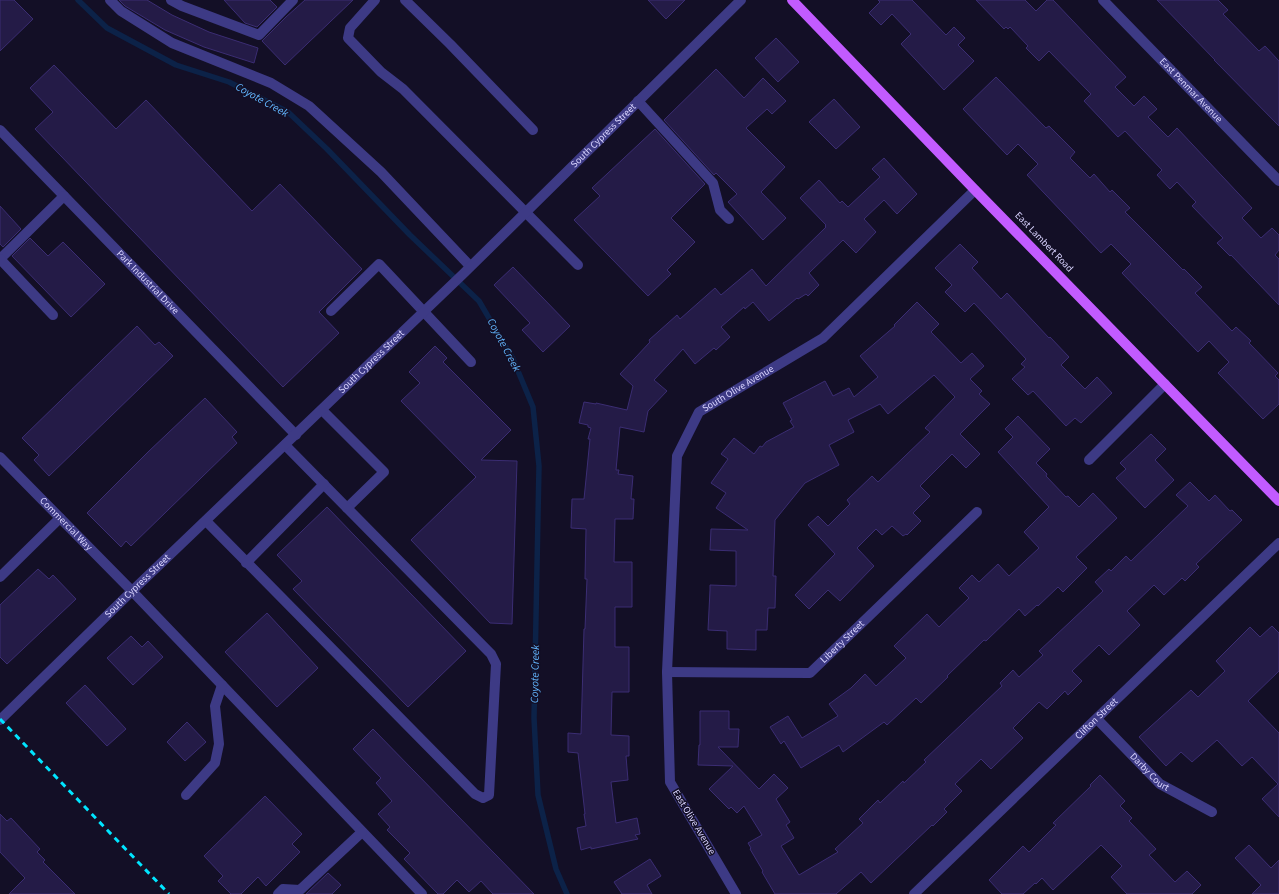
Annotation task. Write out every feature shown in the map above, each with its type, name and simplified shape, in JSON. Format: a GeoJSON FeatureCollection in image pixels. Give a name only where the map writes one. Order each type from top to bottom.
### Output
{"type":"FeatureCollection","features":[{"type":"Feature","properties":{"kind":"main road","name":"East Lambert Road"},"geometry":{"type":"LineString","coordinates":[[792,0],[975,190],[1279,501]]}},
{"type":"Feature","properties":{"kind":"street"},"geometry":{"type":"LineString","coordinates":[[110,0],[121,11],[172,43],[270,83],[309,106],[381,172],[470,266]]}},
{"type":"Feature","properties":{"kind":"street"},"geometry":{"type":"LineString","coordinates":[[171,0],[182,6],[259,35],[293,0]]}},
{"type":"Feature","properties":{"kind":"street"},"geometry":{"type":"LineString","coordinates":[[375,0],[350,28],[348,38],[381,72],[402,89],[526,211],[578,265]]}},
{"type":"Feature","properties":{"kind":"street"},"geometry":{"type":"LineString","coordinates":[[405,0],[533,130]]}},
{"type":"Feature","properties":{"kind":"street","name":"South Cypress Street"},"geometry":{"type":"LineString","coordinates":[[0,720],[132,591],[446,290],[741,0]]}},
{"type":"Feature","properties":{"kind":"street","name":"East Penmar Avenue"},"geometry":{"type":"LineString","coordinates":[[1103,0],[1279,181]]}},
{"type":"Feature","properties":{"kind":"street"},"geometry":{"type":"LineString","coordinates":[[638,101],[713,183],[720,210],[729,219]]}},
{"type":"Feature","properties":{"kind":"street","name":"Park Industrial Drive"},"geometry":{"type":"LineString","coordinates":[[0,130],[296,435]]}},
{"type":"Feature","properties":{"kind":"street","name":"South Olive Avenue"},"geometry":{"type":"LineString","coordinates":[[667,672],[677,456],[699,412],[823,338],[975,190]]}},
{"type":"Feature","properties":{"kind":"street"},"geometry":{"type":"LineString","coordinates":[[53,315],[0,259],[64,196]]}},
{"type":"Feature","properties":{"kind":"street"},"geometry":{"type":"LineString","coordinates":[[331,310],[379,264],[471,362]]}},
{"type":"Feature","properties":{"kind":"street"},"geometry":{"type":"LineString","coordinates":[[1089,460],[1165,384]]}},
{"type":"Feature","properties":{"kind":"street"},"geometry":{"type":"LineString","coordinates":[[322,410],[384,472],[347,508]]}},
{"type":"Feature","properties":{"kind":"street"},"geometry":{"type":"LineString","coordinates":[[206,521],[475,794],[483,798],[489,795],[496,664],[491,654],[285,445]]}},
{"type":"Feature","properties":{"kind":"street","name":"Commercial Way"},"geometry":{"type":"LineString","coordinates":[[0,457],[132,591],[422,894]]}},
{"type":"Feature","properties":{"kind":"street"},"geometry":{"type":"LineString","coordinates":[[246,563],[324,484]]}},
{"type":"Feature","properties":{"kind":"street","name":"Liberty Street"},"geometry":{"type":"LineString","coordinates":[[667,672],[810,673],[978,512]]}},
{"type":"Feature","properties":{"kind":"street"},"geometry":{"type":"LineString","coordinates":[[0,577],[60,518]]}},
{"type":"Feature","properties":{"kind":"street","name":"Clifton Street"},"geometry":{"type":"LineString","coordinates":[[914,894],[1279,543]]}},
{"type":"Feature","properties":{"kind":"street","name":"East Olive Avenue"},"geometry":{"type":"LineString","coordinates":[[667,672],[670,782],[736,894]]}},
{"type":"Feature","properties":{"kind":"street"},"geometry":{"type":"LineString","coordinates":[[186,795],[215,763],[219,744],[215,706],[222,685]]}},
{"type":"Feature","properties":{"kind":"street","name":"Darby Court"},"geometry":{"type":"LineString","coordinates":[[1097,719],[1160,784],[1212,812]]}},
{"type":"Feature","properties":{"kind":"street"},"geometry":{"type":"LineString","coordinates":[[278,894],[283,888],[300,890],[362,832]]}},
{"type":"Feature","properties":{"kind":"building"},"geometry":{"type":"Polygon","coordinates":[[[0,0],[14,0],[33,19],[0,51],[0,0]]]}},
{"type":"Feature","properties":{"kind":"building"},"geometry":{"type":"Polygon","coordinates":[[[119,0],[147,0],[172,15],[209,32],[258,48],[254,63],[204,47],[165,30],[125,6],[119,0]]]}},
{"type":"Feature","properties":{"kind":"building"},"geometry":{"type":"Polygon","coordinates":[[[224,0],[270,0],[277,7],[257,27],[245,23],[224,0]]]}},
{"type":"Feature","properties":{"kind":"building"},"geometry":{"type":"Polygon","coordinates":[[[305,0],[353,0],[285,65],[262,41],[305,0]]]}},
{"type":"Feature","properties":{"kind":"building"},"geometry":{"type":"Polygon","coordinates":[[[648,0],[685,0],[666,19],[648,0]]]}},
{"type":"Feature","properties":{"kind":"building"},"geometry":{"type":"Polygon","coordinates":[[[878,0],[912,0],[946,35],[954,27],[965,38],[958,45],[974,61],[944,90],[901,44],[911,34],[892,14],[881,25],[869,13],[880,2],[878,0]]]}},
{"type":"Feature","properties":{"kind":"building"},"geometry":{"type":"Polygon","coordinates":[[[976,0],[1025,0],[1036,11],[1047,0],[1053,0],[1126,77],[1115,87],[1134,106],[1144,96],[1157,109],[1148,117],[1168,137],[1177,128],[1252,208],[1242,218],[1261,238],[1272,228],[1279,235],[1279,250],[1275,255],[1279,259],[1279,305],[1231,255],[1230,256],[1217,243],[1223,238],[1192,206],[1196,202],[1177,182],[1170,189],[1157,175],[1162,170],[1125,131],[1118,137],[1084,101],[1091,94],[1049,51],[1039,61],[1026,48],[1028,46],[1010,27],[1008,29],[1006,27],[1004,29],[976,0]]]}},
{"type":"Feature","properties":{"kind":"building"},"geometry":{"type":"Polygon","coordinates":[[[1157,0],[1218,0],[1228,10],[1223,14],[1259,51],[1265,46],[1279,61],[1279,126],[1214,60],[1157,0]]]}},
{"type":"Feature","properties":{"kind":"building"},"geometry":{"type":"Polygon","coordinates":[[[776,38],[799,62],[778,82],[755,58],[776,38]]]}},
{"type":"Feature","properties":{"kind":"building"},"geometry":{"type":"Polygon","coordinates":[[[54,65],[116,129],[146,100],[252,211],[280,184],[362,269],[319,312],[339,333],[283,387],[35,129],[53,112],[30,88],[54,65]]]}},
{"type":"Feature","properties":{"kind":"building"},"geometry":{"type":"Polygon","coordinates":[[[716,69],[744,98],[763,78],[786,101],[772,114],[767,109],[746,128],[785,167],[761,192],[786,218],[763,240],[728,202],[737,194],[716,173],[714,175],[664,120],[716,69]]]}},
{"type":"Feature","properties":{"kind":"building"},"geometry":{"type":"Polygon","coordinates":[[[996,77],[1046,128],[1049,126],[1075,152],[1070,158],[1090,178],[1094,174],[1110,192],[1112,190],[1130,208],[1125,212],[1202,287],[1195,293],[1232,331],[1236,327],[1251,341],[1249,343],[1278,373],[1275,376],[1279,380],[1279,404],[1263,419],[1218,373],[1229,362],[1209,341],[1198,352],[1122,273],[1131,264],[1111,244],[1101,253],[1027,175],[1038,164],[1018,144],[1007,155],[963,109],[996,77]]]}},
{"type":"Feature","properties":{"kind":"building"},"geometry":{"type":"Polygon","coordinates":[[[834,99],[860,127],[836,149],[809,122],[834,99]]]}},
{"type":"Feature","properties":{"kind":"building"},"geometry":{"type":"Polygon","coordinates":[[[655,129],[705,184],[671,218],[695,242],[667,270],[671,274],[648,296],[574,220],[600,196],[592,188],[655,129]]]}},
{"type":"Feature","properties":{"kind":"building"},"geometry":{"type":"Polygon","coordinates":[[[884,158],[917,194],[897,214],[884,200],[864,219],[876,232],[856,253],[843,240],[809,273],[819,285],[808,296],[806,294],[798,299],[797,298],[769,321],[753,302],[745,309],[744,307],[721,327],[730,337],[716,350],[714,348],[695,364],[683,349],[654,380],[667,391],[648,411],[644,432],[620,427],[616,470],[619,470],[618,474],[633,476],[631,499],[634,499],[633,519],[615,519],[614,562],[632,562],[632,607],[615,607],[615,647],[629,647],[629,692],[612,692],[611,735],[629,736],[629,756],[626,756],[628,780],[611,782],[616,823],[637,818],[640,834],[635,835],[638,839],[581,850],[577,828],[586,826],[585,814],[578,753],[568,752],[568,733],[581,734],[587,579],[585,579],[586,529],[571,528],[572,499],[584,499],[590,439],[588,439],[591,428],[588,427],[588,425],[579,423],[584,402],[596,403],[627,410],[633,386],[620,374],[650,342],[649,340],[677,315],[680,319],[715,288],[721,295],[752,269],[766,286],[826,227],[826,225],[800,198],[819,180],[840,203],[842,201],[848,207],[880,177],[872,169],[884,158]]]}},
{"type":"Feature","properties":{"kind":"building"},"geometry":{"type":"Polygon","coordinates":[[[0,206],[21,229],[3,247],[0,244],[0,206]]]}},
{"type":"Feature","properties":{"kind":"building"},"geometry":{"type":"Polygon","coordinates":[[[30,238],[48,256],[63,242],[105,284],[71,317],[12,256],[30,238]]]}},
{"type":"Feature","properties":{"kind":"building"},"geometry":{"type":"Polygon","coordinates":[[[960,244],[978,262],[972,268],[1001,299],[1007,293],[1069,357],[1061,365],[1085,389],[1097,377],[1112,393],[1081,423],[1075,418],[1066,426],[1033,391],[1028,395],[1012,379],[1025,367],[1021,364],[1026,359],[974,303],[965,312],[945,292],[952,285],[935,268],[960,244]]]}},
{"type":"Feature","properties":{"kind":"building"},"geometry":{"type":"Polygon","coordinates":[[[513,267],[570,326],[543,352],[522,330],[530,323],[494,285],[513,267]]]}},
{"type":"Feature","properties":{"kind":"building"},"geometry":{"type":"Polygon","coordinates":[[[917,302],[939,324],[931,332],[961,363],[972,353],[984,366],[970,379],[982,391],[979,394],[990,404],[960,434],[980,454],[966,468],[952,454],[920,486],[930,496],[913,513],[921,521],[907,535],[906,534],[903,536],[892,526],[882,535],[876,529],[857,548],[874,566],[840,601],[828,590],[809,609],[795,595],[835,554],[808,525],[818,516],[828,526],[850,504],[847,500],[872,476],[878,482],[930,432],[925,428],[955,397],[934,375],[888,414],[880,404],[848,420],[854,432],[829,445],[839,465],[805,483],[775,520],[773,576],[776,576],[775,608],[768,608],[767,630],[756,630],[756,650],[727,649],[727,631],[708,630],[710,585],[736,586],[736,551],[710,550],[711,529],[748,530],[716,508],[726,493],[711,483],[728,459],[721,454],[734,438],[754,454],[760,446],[762,447],[766,442],[794,427],[783,403],[825,381],[833,396],[849,388],[854,397],[878,377],[860,356],[895,326],[894,325],[917,302]]]}},
{"type":"Feature","properties":{"kind":"building"},"geometry":{"type":"Polygon","coordinates":[[[137,326],[155,345],[159,342],[173,356],[49,476],[34,460],[39,455],[22,438],[137,326]]]}},
{"type":"Feature","properties":{"kind":"building"},"geometry":{"type":"Polygon","coordinates":[[[435,346],[447,358],[443,362],[511,430],[481,460],[517,461],[512,624],[490,623],[411,540],[476,477],[401,401],[420,383],[409,372],[435,346]]]}},
{"type":"Feature","properties":{"kind":"building"},"geometry":{"type":"Polygon","coordinates":[[[205,398],[237,432],[232,437],[237,443],[131,546],[126,541],[121,547],[87,513],[205,398]]]}},
{"type":"Feature","properties":{"kind":"building"},"geometry":{"type":"Polygon","coordinates":[[[1018,416],[1050,449],[1036,463],[1066,497],[1068,496],[1079,507],[1093,493],[1117,518],[1076,557],[1087,568],[1063,592],[1058,587],[1025,616],[1019,609],[986,641],[984,640],[921,703],[916,698],[887,725],[884,722],[843,752],[839,745],[801,768],[784,741],[781,744],[770,727],[788,716],[802,738],[838,716],[829,704],[851,688],[865,674],[876,686],[906,658],[894,646],[927,614],[939,627],[969,598],[959,588],[972,575],[979,582],[998,564],[1009,576],[1039,548],[1024,532],[1049,507],[998,452],[1013,437],[1005,429],[1018,416]]]}},
{"type":"Feature","properties":{"kind":"building"},"geometry":{"type":"Polygon","coordinates":[[[1151,434],[1166,449],[1155,460],[1174,480],[1145,508],[1116,478],[1126,469],[1120,463],[1151,434]]]}},
{"type":"Feature","properties":{"kind":"building"},"geometry":{"type":"Polygon","coordinates":[[[1190,482],[1209,501],[1215,495],[1230,511],[1232,510],[1242,520],[1196,564],[1199,567],[1185,581],[1182,578],[1164,595],[1154,585],[1127,611],[1140,625],[1109,655],[1099,645],[1072,671],[1082,681],[1068,695],[1065,691],[1047,709],[1039,702],[1013,728],[1023,738],[991,769],[981,759],[955,784],[962,791],[944,809],[947,812],[871,883],[861,872],[836,894],[775,894],[750,849],[751,848],[748,843],[762,835],[744,806],[737,813],[731,807],[729,809],[709,789],[733,766],[698,765],[700,745],[700,711],[729,711],[729,729],[739,729],[738,747],[718,747],[759,789],[774,774],[788,788],[776,799],[790,822],[786,825],[794,838],[781,846],[799,875],[838,852],[835,849],[863,823],[859,819],[878,800],[880,803],[926,762],[924,760],[1002,686],[1000,683],[1013,670],[1019,677],[1043,655],[1039,651],[1103,591],[1095,582],[1109,569],[1111,571],[1126,556],[1131,561],[1188,506],[1176,495],[1190,482]]]}},
{"type":"Feature","properties":{"kind":"building"},"geometry":{"type":"Polygon","coordinates":[[[327,507],[466,651],[408,707],[293,589],[302,581],[277,555],[327,507]]]}},
{"type":"Feature","properties":{"kind":"building"},"geometry":{"type":"Polygon","coordinates":[[[38,569],[49,579],[53,575],[76,599],[7,664],[0,657],[0,605],[38,569]]]}},
{"type":"Feature","properties":{"kind":"building"},"geometry":{"type":"Polygon","coordinates":[[[267,613],[318,668],[277,707],[225,652],[267,613]]]}},
{"type":"Feature","properties":{"kind":"building"},"geometry":{"type":"Polygon","coordinates":[[[1272,626],[1279,633],[1279,671],[1248,701],[1279,733],[1279,817],[1262,799],[1278,784],[1252,757],[1242,766],[1217,740],[1192,762],[1181,752],[1166,766],[1139,737],[1191,690],[1198,697],[1225,671],[1216,661],[1250,627],[1260,637],[1272,626]]]}},
{"type":"Feature","properties":{"kind":"building"},"geometry":{"type":"Polygon","coordinates":[[[131,636],[142,647],[148,641],[163,657],[133,685],[107,658],[131,636]]]}},
{"type":"Feature","properties":{"kind":"building"},"geometry":{"type":"Polygon","coordinates":[[[85,685],[126,729],[107,746],[66,703],[85,685]]]}},
{"type":"Feature","properties":{"kind":"building"},"geometry":{"type":"Polygon","coordinates":[[[187,722],[206,742],[185,761],[167,742],[187,722]]]}},
{"type":"Feature","properties":{"kind":"building"},"geometry":{"type":"Polygon","coordinates":[[[373,729],[534,894],[493,894],[481,881],[469,892],[457,880],[443,894],[438,894],[404,859],[410,853],[387,830],[390,827],[378,814],[392,801],[376,783],[381,778],[353,749],[373,729]]]}},
{"type":"Feature","properties":{"kind":"building"},"geometry":{"type":"Polygon","coordinates":[[[1100,775],[1125,801],[1120,806],[1132,818],[1129,821],[1156,849],[1149,855],[1175,882],[1187,871],[1201,885],[1192,894],[1127,894],[1111,877],[1122,866],[1101,845],[1053,890],[1042,878],[1023,894],[1002,894],[989,880],[1023,846],[1029,852],[1056,825],[1053,823],[1091,786],[1090,785],[1100,775]]]}},
{"type":"Feature","properties":{"kind":"building"},"geometry":{"type":"Polygon","coordinates":[[[265,796],[302,834],[292,844],[300,852],[266,886],[258,877],[241,894],[231,894],[218,881],[223,876],[204,856],[265,796]]]}},
{"type":"Feature","properties":{"kind":"building"},"geometry":{"type":"Polygon","coordinates":[[[0,814],[7,821],[11,818],[40,849],[37,852],[45,860],[43,862],[75,894],[9,894],[25,878],[0,852],[0,814]]]}},
{"type":"Feature","properties":{"kind":"building"},"geometry":{"type":"Polygon","coordinates":[[[1249,845],[1271,868],[1279,860],[1279,894],[1252,894],[1261,885],[1235,858],[1249,845]]]}},
{"type":"Feature","properties":{"kind":"building"},"geometry":{"type":"Polygon","coordinates":[[[650,859],[661,876],[647,885],[652,894],[622,894],[614,882],[650,859]]]}},
{"type":"Feature","properties":{"kind":"building"},"geometry":{"type":"Polygon","coordinates":[[[328,873],[341,885],[332,894],[306,894],[328,873]]]}},
{"type":"Feature","properties":{"kind":"waterway","name":"Coyote Creek"},"geometry":{"type":"LineString","coordinates":[[78,0],[107,28],[176,65],[229,82],[288,112],[327,149],[410,235],[479,301],[513,359],[533,407],[539,466],[534,718],[538,795],[556,869],[567,894]]}},
{"type":"Feature","properties":{"kind":"railway"},"geometry":{"type":"LineString","coordinates":[[0,719],[169,894]]}}]}
